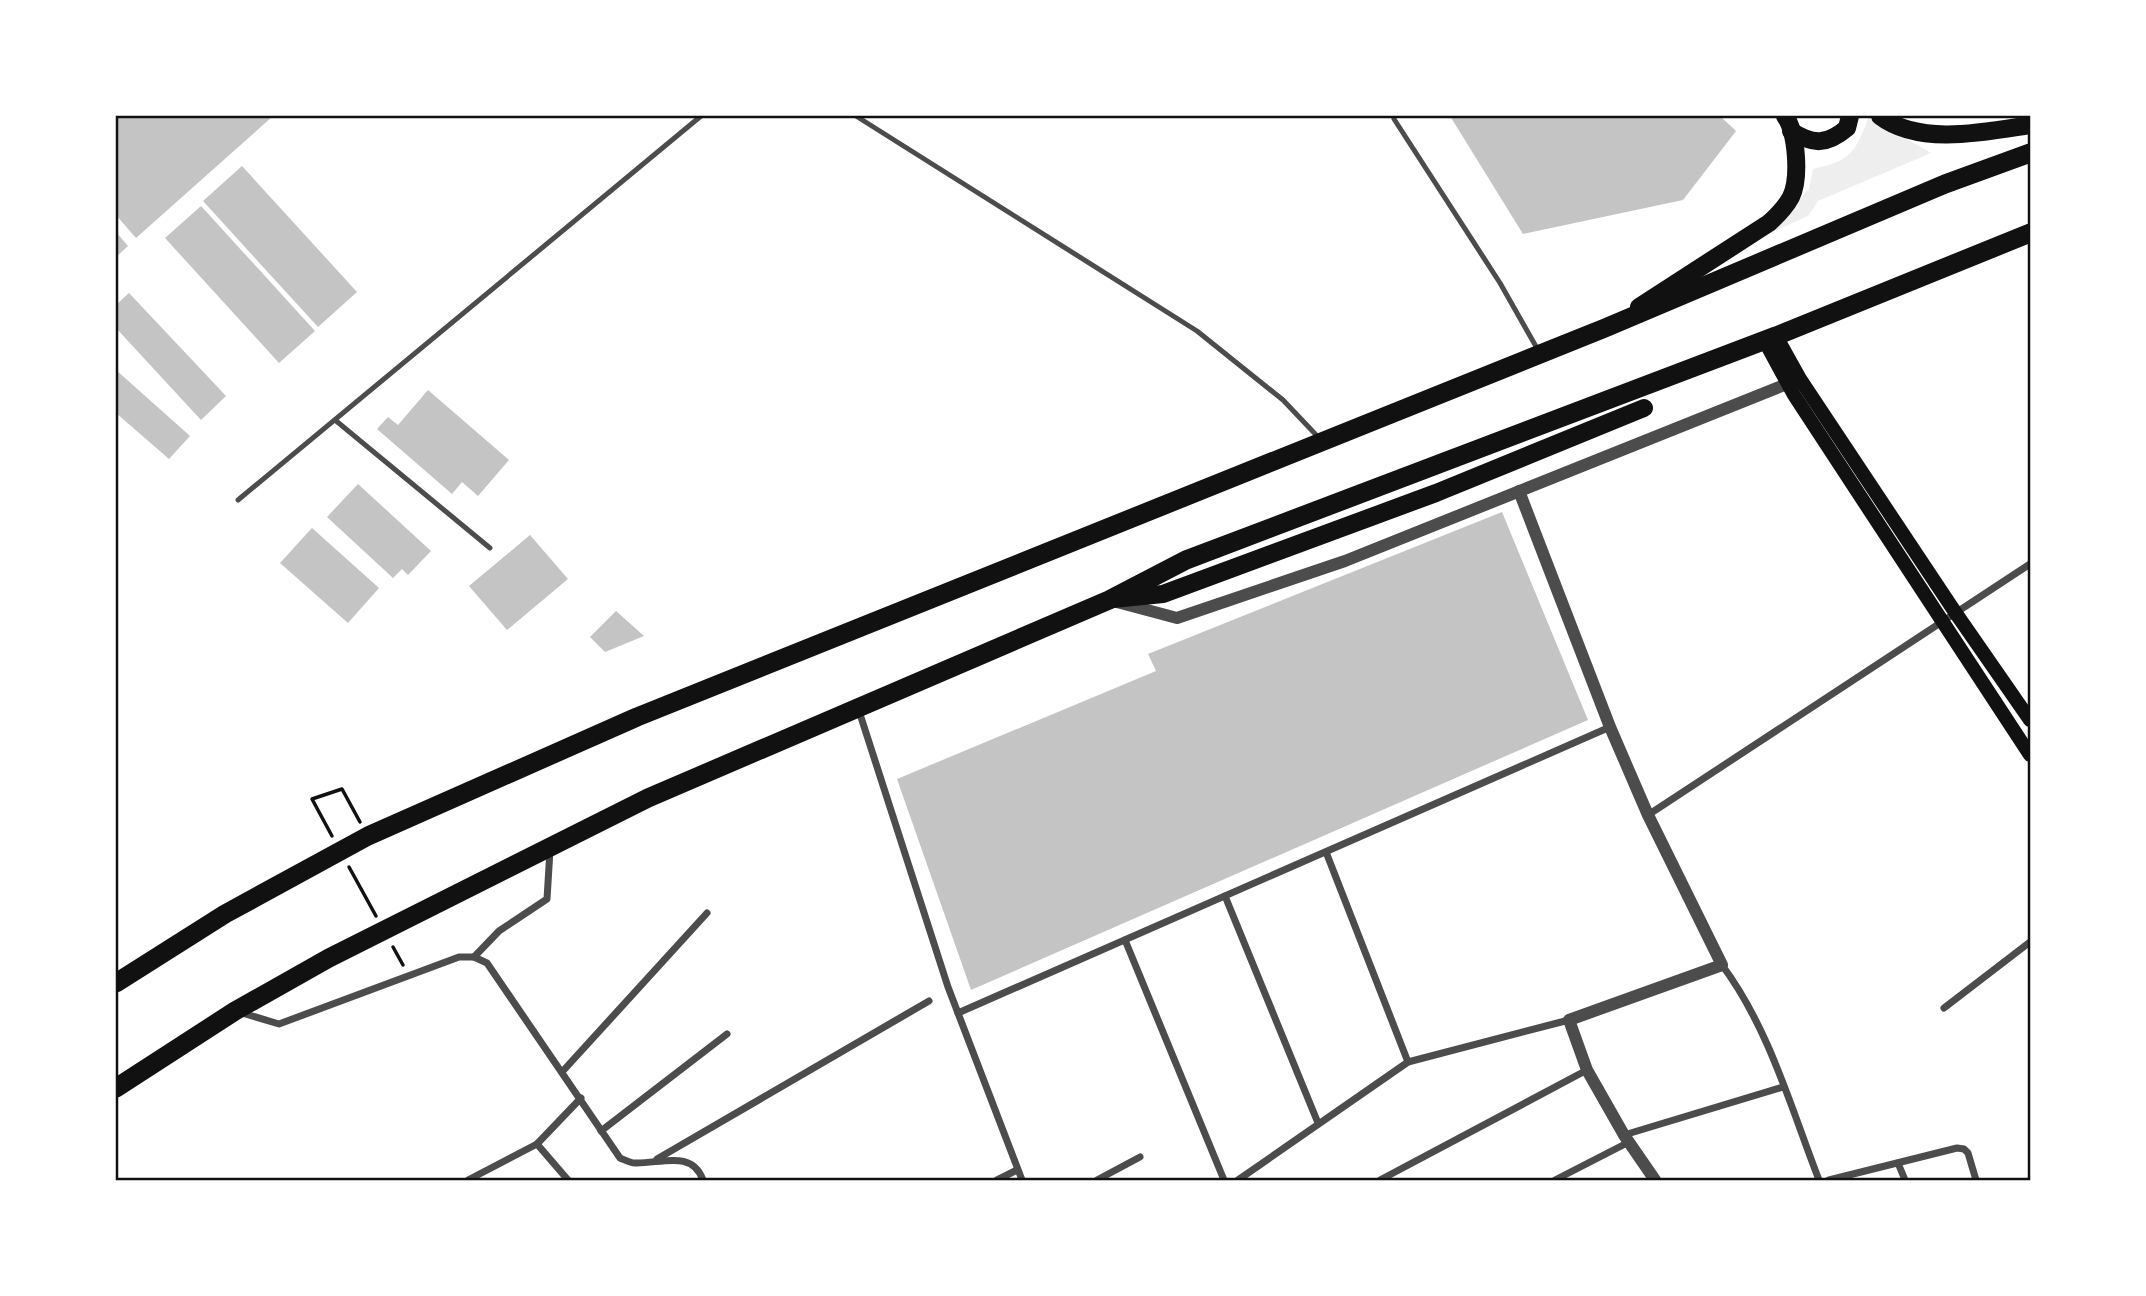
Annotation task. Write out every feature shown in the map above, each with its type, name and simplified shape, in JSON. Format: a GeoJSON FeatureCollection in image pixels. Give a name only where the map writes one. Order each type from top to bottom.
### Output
{"type":"FeatureCollection","features":[{"type":"Feature","properties":{"kind":"highway"},"geometry":{"type":"LineString","coordinates":[[116,983],[225,914],[368,836],[637,717],[1605,328],[1945,184],[2031,153]]}},
{"type":"Feature","properties":{"kind":"highway"},"geometry":{"type":"LineString","coordinates":[[116,1088],[235,1011],[329,957],[648,798],[1110,600],[1186,560],[1770,338],[2031,233]]}},
{"type":"Feature","properties":{"kind":"main road"},"geometry":{"type":"LineString","coordinates":[[1788,123],[1815,143],[1826,142],[1847,128],[1850,116]]}},
{"type":"Feature","properties":{"kind":"main road"},"geometry":{"type":"LineString","coordinates":[[1880,116],[1890,123],[1938,136],[2031,125]]}},
{"type":"Feature","properties":{"kind":"main road"},"geometry":{"type":"LineString","coordinates":[[1605,328],[1714,261],[1769,223],[1785,208],[1793,194],[1797,171],[1788,123]]}},
{"type":"Feature","properties":{"kind":"main road"},"geometry":{"type":"LineString","coordinates":[[1770,338],[1941,622],[2031,755]]}},
{"type":"Feature","properties":{"kind":"main road"},"geometry":{"type":"LineString","coordinates":[[1794,381],[2031,720]]}},
{"type":"Feature","properties":{"kind":"main road"},"geometry":{"type":"LineString","coordinates":[[1110,600],[1163,594],[1436,492],[1644,408]]}},
{"type":"Feature","properties":{"kind":"street"},"geometry":{"type":"LineString","coordinates":[[1110,600],[1177,618],[1345,561],[1794,381]]}},
{"type":"Feature","properties":{"kind":"street"},"geometry":{"type":"LineString","coordinates":[[1519,491],[1610,727],[1648,815],[1770,1055],[1819,1181]]}},
{"type":"Feature","properties":{"kind":"street"},"geometry":{"type":"LineString","coordinates":[[1648,815],[2031,564]]}},
{"type":"Feature","properties":{"kind":"street"},"geometry":{"type":"LineString","coordinates":[[858,707],[958,1013],[1022,1181]]}},
{"type":"Feature","properties":{"kind":"street"},"geometry":{"type":"LineString","coordinates":[[958,1013],[1610,727]]}},
{"type":"Feature","properties":{"kind":"street"},"geometry":{"type":"LineString","coordinates":[[474,957],[499,931],[547,899],[550,847]]}},
{"type":"Feature","properties":{"kind":"street"},"geometry":{"type":"LineString","coordinates":[[1326,852],[1408,1062]]}},
{"type":"Feature","properties":{"kind":"street"},"geometry":{"type":"LineString","coordinates":[[1225,896],[1318,1123]]}},
{"type":"Feature","properties":{"kind":"street"},"geometry":{"type":"LineString","coordinates":[[562,1072],[707,913]]}},
{"type":"Feature","properties":{"kind":"street"},"geometry":{"type":"LineString","coordinates":[[1125,940],[1224,1181]]}},
{"type":"Feature","properties":{"kind":"street"},"geometry":{"type":"LineString","coordinates":[[1944,1008],[2031,942]]}},
{"type":"Feature","properties":{"kind":"street"},"geometry":{"type":"LineString","coordinates":[[235,1011],[279,1024],[459,957],[474,957],[487,963],[620,1157],[633,1163],[688,1161],[700,1172],[703,1181]]}},
{"type":"Feature","properties":{"kind":"street"},"geometry":{"type":"LineString","coordinates":[[1238,1181],[1408,1062],[1569,1020],[1722,965]]}},
{"type":"Feature","properties":{"kind":"street"},"geometry":{"type":"LineString","coordinates":[[654,1161],[929,1001]]}},
{"type":"Feature","properties":{"kind":"street"},"geometry":{"type":"LineString","coordinates":[[1569,1020],[1587,1070],[1655,1181]]}},
{"type":"Feature","properties":{"kind":"street"},"geometry":{"type":"LineString","coordinates":[[601,1131],[727,1034]]}},
{"type":"Feature","properties":{"kind":"street"},"geometry":{"type":"LineString","coordinates":[[1380,1181],[1587,1070]]}},
{"type":"Feature","properties":{"kind":"street"},"geometry":{"type":"LineString","coordinates":[[1555,1181],[1627,1139],[1783,1087]]}},
{"type":"Feature","properties":{"kind":"street"},"geometry":{"type":"LineString","coordinates":[[468,1181],[537,1144],[580,1098]]}},
{"type":"Feature","properties":{"kind":"street"},"geometry":{"type":"LineString","coordinates":[[537,1144],[568,1181]]}},
{"type":"Feature","properties":{"kind":"street"},"geometry":{"type":"LineString","coordinates":[[1829,1181],[1957,1148],[1968,1153],[1976,1181]]}},
{"type":"Feature","properties":{"kind":"street"},"geometry":{"type":"LineString","coordinates":[[1097,1181],[1140,1157]]}},
{"type":"Feature","properties":{"kind":"street"},"geometry":{"type":"LineString","coordinates":[[1898,1163],[1905,1181]]}},
{"type":"Feature","properties":{"kind":"street"},"geometry":{"type":"LineString","coordinates":[[997,1181],[1017,1170]]}},
{"type":"Feature","properties":{"kind":"lane"},"geometry":{"type":"LineString","coordinates":[[238,500],[701,116]]}},
{"type":"Feature","properties":{"kind":"lane"},"geometry":{"type":"LineString","coordinates":[[856,116],[1196,331],[1274,392],[1323,442]]}},
{"type":"Feature","properties":{"kind":"lane"},"geometry":{"type":"LineString","coordinates":[[1394,119],[1500,283],[1539,353]]}},
{"type":"Feature","properties":{"kind":"lane"},"geometry":{"type":"LineString","coordinates":[[335,420],[490,548]]}},
{"type":"Feature","properties":{"kind":"path"},"geometry":{"type":"LineString","coordinates":[[332,835],[312,799],[342,789],[368,836]]}},
{"type":"Feature","properties":{"kind":"path"},"geometry":{"type":"LineString","coordinates":[[345,860],[379,921]]}},
{"type":"Feature","properties":{"kind":"path"},"geometry":{"type":"LineString","coordinates":[[392,946],[405,970]]}},
{"type":"Feature","properties":{"kind":"shaded area"},"geometry":{"type":"Polygon","coordinates":[[[1869,117],[1931,153],[1818,201],[1808,216],[1768,234],[1809,189],[1813,169],[1837,162],[1850,153],[1860,139],[1869,117]]]}},
{"type":"Feature","properties":{"kind":"building"},"geometry":{"type":"Polygon","coordinates":[[[116,116],[273,116],[136,238],[116,215],[116,116]]]}},
{"type":"Feature","properties":{"kind":"building"},"geometry":{"type":"Polygon","coordinates":[[[1450,116],[1720,116],[1736,131],[1683,200],[1523,234],[1450,116]]]}},
{"type":"Feature","properties":{"kind":"building"},"geometry":{"type":"Polygon","coordinates":[[[242,166],[357,292],[318,327],[203,201],[242,166]]]}},
{"type":"Feature","properties":{"kind":"building"},"geometry":{"type":"Polygon","coordinates":[[[201,206],[315,331],[279,363],[165,238],[201,206]]]}},
{"type":"Feature","properties":{"kind":"building"},"geometry":{"type":"Polygon","coordinates":[[[116,232],[128,246],[116,257],[116,232]]]}},
{"type":"Feature","properties":{"kind":"building"},"geometry":{"type":"Polygon","coordinates":[[[129,293],[226,396],[201,420],[116,328],[116,305],[129,293]]]}},
{"type":"Feature","properties":{"kind":"building"},"geometry":{"type":"Polygon","coordinates":[[[116,370],[190,436],[169,459],[116,413],[116,370]]]}},
{"type":"Feature","properties":{"kind":"building"},"geometry":{"type":"Polygon","coordinates":[[[428,390],[509,460],[478,496],[462,482],[452,494],[377,429],[388,417],[398,425],[428,390]]]}},
{"type":"Feature","properties":{"kind":"building"},"geometry":{"type":"Polygon","coordinates":[[[358,484],[431,551],[408,575],[402,569],[393,578],[327,517],[358,484]]]}},
{"type":"Feature","properties":{"kind":"building"},"geometry":{"type":"Polygon","coordinates":[[[1502,512],[1588,720],[971,990],[897,779],[1156,671],[1148,654],[1502,512]]]}},
{"type":"Feature","properties":{"kind":"building"},"geometry":{"type":"Polygon","coordinates":[[[312,528],[379,588],[348,623],[280,563],[312,528]]]}},
{"type":"Feature","properties":{"kind":"building"},"geometry":{"type":"Polygon","coordinates":[[[530,535],[568,579],[507,630],[469,586],[530,535]]]}},
{"type":"Feature","properties":{"kind":"building"},"geometry":{"type":"Polygon","coordinates":[[[616,611],[644,636],[605,652],[590,637],[616,611]]]}}]}
